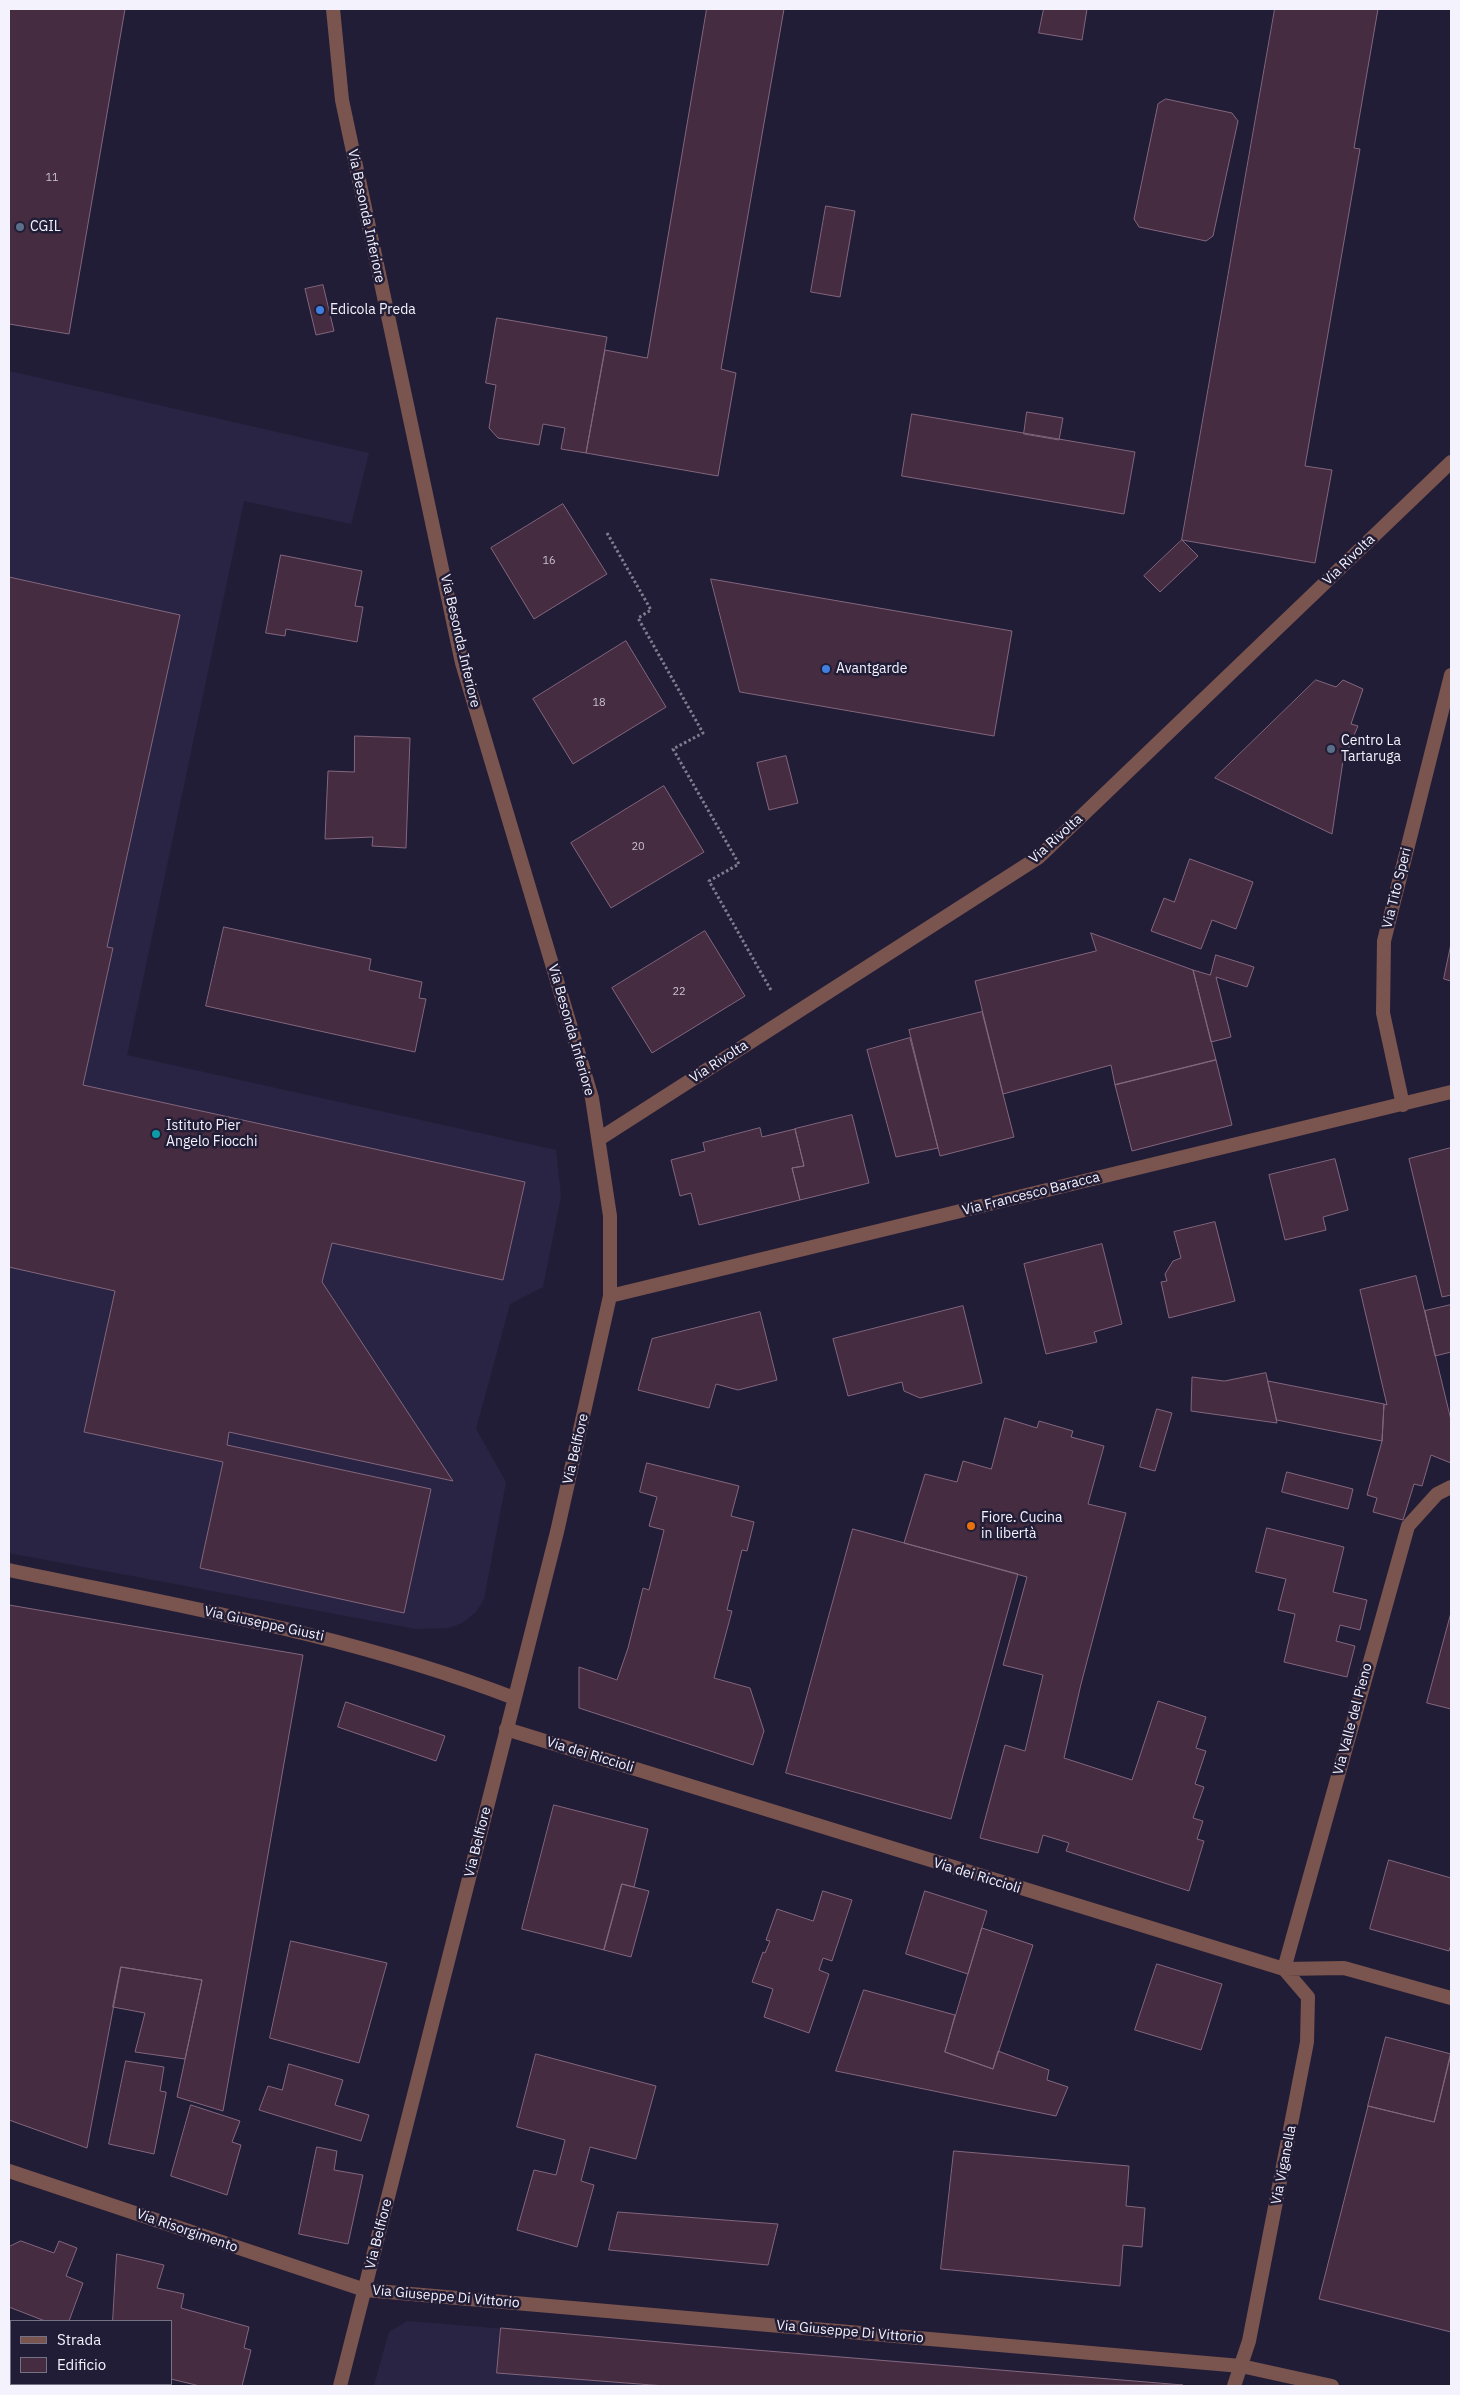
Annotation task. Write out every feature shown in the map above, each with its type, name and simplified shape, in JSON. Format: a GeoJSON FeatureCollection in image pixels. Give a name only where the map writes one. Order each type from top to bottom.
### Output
{"type":"FeatureCollection","features":[{"type":"Feature","properties":{"kind":"street","name":"Via Besonda Inferiore"},"geometry":{"type":"LineString","coordinates":[[333,9],[342,100],[462,663],[592,1098],[610,1216],[610,1296]]}},
{"type":"Feature","properties":{"kind":"street","name":"Via Rivolta"},"geometry":{"type":"LineString","coordinates":[[599,1138],[1039,857],[1451,462]]}},
{"type":"Feature","properties":{"kind":"street","name":"Via Tito Speri"},"geometry":{"type":"LineString","coordinates":[[1403,1105],[1383,1013],[1384,941],[1451,675]]}},
{"type":"Feature","properties":{"kind":"street","name":"Via Francesco Baracca"},"geometry":{"type":"LineString","coordinates":[[610,1296],[1451,1092]]}},
{"type":"Feature","properties":{"kind":"street","name":"Via Belfiore"},"geometry":{"type":"LineString","coordinates":[[340,2386],[366,2290],[557,1532],[610,1296]]}},
{"type":"Feature","properties":{"kind":"street","name":"Via Valle del Pieno"},"geometry":{"type":"LineString","coordinates":[[1284,1969],[1408,1526],[1437,1494],[1451,1487]]}},
{"type":"Feature","properties":{"kind":"street","name":"Via Giuseppe Giusti"},"geometry":{"type":"LineString","coordinates":[[9,1570],[313,1634],[436,1671],[514,1698]]}},
{"type":"Feature","properties":{"kind":"street","name":"Via dei Riccioli"},"geometry":{"type":"LineString","coordinates":[[506,1729],[1284,1969],[1344,1968],[1451,1998]]}},
{"type":"Feature","properties":{"kind":"street","name":"Via Viganella"},"geometry":{"type":"LineString","coordinates":[[1234,2386],[1250,2341],[1307,2042],[1308,1997],[1284,1969]]}},
{"type":"Feature","properties":{"kind":"street","name":"Via Risorgimento"},"geometry":{"type":"LineString","coordinates":[[9,2171],[366,2290]]}},
{"type":"Feature","properties":{"kind":"street","name":"Via Giuseppe Di Vittorio"},"geometry":{"type":"LineString","coordinates":[[366,2290],[1241,2366],[1332,2386]]}},
{"type":"Feature","properties":{"kind":"path"},"geometry":{"type":"LineString","coordinates":[[607,533],[650,610],[638,618],[703,733],[673,750],[739,864],[709,881],[787,1019]]}},
{"type":"Feature","properties":{"kind":"shaded area"},"geometry":{"type":"Polygon","coordinates":[[[9,371],[369,453],[351,524],[244,501],[127,1055],[556,1150],[561,1196],[543,1287],[510,1304],[476,1429],[506,1482],[484,1599],[476,1612],[462,1623],[448,1628],[416,1629],[9,1553],[9,371]]]}},
{"type":"Feature","properties":{"kind":"shaded area"},"geometry":{"type":"Polygon","coordinates":[[[407,2321],[963,2366],[1184,2386],[374,2386],[389,2332],[407,2321]]]}},
{"type":"Feature","properties":{"kind":"building"},"geometry":{"type":"Polygon","coordinates":[[[9,9],[125,9],[69,334],[9,324],[9,9]]]}},
{"type":"Feature","properties":{"kind":"building"},"geometry":{"type":"Polygon","coordinates":[[[707,9],[784,9],[721,369],[736,373],[718,476],[586,453],[605,350],[647,358],[707,9]]]}},
{"type":"Feature","properties":{"kind":"building"},"geometry":{"type":"Polygon","coordinates":[[[1044,9],[1087,9],[1082,40],[1039,33],[1044,9]]]}},
{"type":"Feature","properties":{"kind":"building"},"geometry":{"type":"Polygon","coordinates":[[[1275,9],[1378,9],[1354,148],[1360,149],[1305,466],[1332,470],[1315,563],[1182,540],[1275,9]]]}},
{"type":"Feature","properties":{"kind":"building"},"geometry":{"type":"Polygon","coordinates":[[[1166,99],[1232,113],[1238,121],[1213,236],[1206,241],[1139,227],[1134,219],[1158,104],[1166,99]]]}},
{"type":"Feature","properties":{"kind":"building"},"geometry":{"type":"Polygon","coordinates":[[[826,206],[855,211],[840,297],[811,292],[826,206]]]}},
{"type":"Feature","properties":{"kind":"building","name":"Edicola Preda"},"geometry":{"type":"Polygon","coordinates":[[[323,285],[334,331],[316,335],[305,289],[323,285]]]}},
{"type":"Feature","properties":{"kind":"building"},"geometry":{"type":"Polygon","coordinates":[[[497,318],[607,337],[586,453],[561,449],[565,428],[543,424],[539,445],[498,438],[489,428],[496,385],[486,383],[497,318]]]}},
{"type":"Feature","properties":{"kind":"building"},"geometry":{"type":"Polygon","coordinates":[[[1027,412],[1063,418],[1059,440],[1024,434],[1027,412]]]}},
{"type":"Feature","properties":{"kind":"building"},"geometry":{"type":"Polygon","coordinates":[[[912,414],[1135,452],[1124,514],[902,476],[912,414]]]}},
{"type":"Feature","properties":{"kind":"building"},"geometry":{"type":"Polygon","coordinates":[[[563,504],[607,574],[534,619],[491,548],[563,504]]]}},
{"type":"Feature","properties":{"kind":"building"},"geometry":{"type":"Polygon","coordinates":[[[1182,540],[1198,556],[1160,592],[1144,576],[1182,540]]]}},
{"type":"Feature","properties":{"kind":"building"},"geometry":{"type":"Polygon","coordinates":[[[281,555],[362,571],[355,606],[363,607],[357,642],[286,629],[285,636],[266,633],[281,555]]]}},
{"type":"Feature","properties":{"kind":"building","name":"Istituto Pier Angelo Fiocchi"},"geometry":{"type":"Polygon","coordinates":[[[9,577],[180,615],[107,947],[113,948],[83,1085],[525,1182],[503,1280],[332,1243],[322,1282],[453,1481],[229,1432],[227,1445],[431,1489],[404,1613],[200,1568],[223,1462],[84,1432],[115,1291],[9,1267],[9,577]]]}},
{"type":"Feature","properties":{"kind":"building"},"geometry":{"type":"Polygon","coordinates":[[[711,579],[1012,631],[994,736],[740,692],[711,579]]]}},
{"type":"Feature","properties":{"kind":"building"},"geometry":{"type":"Polygon","coordinates":[[[626,641],[666,707],[573,764],[533,699],[626,641]]]}},
{"type":"Feature","properties":{"kind":"building"},"geometry":{"type":"Polygon","coordinates":[[[1316,680],[1336,687],[1343,680],[1363,689],[1351,724],[1358,726],[1343,761],[1332,834],[1215,778],[1316,680]]]}},
{"type":"Feature","properties":{"kind":"building"},"geometry":{"type":"Polygon","coordinates":[[[355,736],[410,738],[406,848],[372,846],[373,837],[325,839],[328,771],[354,772],[355,736]]]}},
{"type":"Feature","properties":{"kind":"building"},"geometry":{"type":"Polygon","coordinates":[[[786,756],[798,803],[769,810],[757,763],[786,756]]]}},
{"type":"Feature","properties":{"kind":"building"},"geometry":{"type":"Polygon","coordinates":[[[664,786],[704,852],[611,908],[571,843],[664,786]]]}},
{"type":"Feature","properties":{"kind":"building"},"geometry":{"type":"Polygon","coordinates":[[[1190,859],[1253,882],[1236,929],[1212,920],[1201,949],[1151,931],[1164,898],[1174,902],[1190,859]]]}},
{"type":"Feature","properties":{"kind":"building"},"geometry":{"type":"Polygon","coordinates":[[[224,927],[371,959],[369,970],[422,982],[419,998],[426,999],[415,1052],[206,1006],[224,927]]]}},
{"type":"Feature","properties":{"kind":"building"},"geometry":{"type":"Polygon","coordinates":[[[705,931],[745,996],[652,1053],[612,988],[705,931]]]}},
{"type":"Feature","properties":{"kind":"building"},"geometry":{"type":"Polygon","coordinates":[[[1091,933],[1193,970],[1216,1060],[1115,1085],[1111,1065],[1003,1094],[975,981],[1096,951],[1091,933]]]}},
{"type":"Feature","properties":{"kind":"building"},"geometry":{"type":"Polygon","coordinates":[[[1451,944],[1451,981],[1444,979],[1451,944]]]}},
{"type":"Feature","properties":{"kind":"building"},"geometry":{"type":"Polygon","coordinates":[[[1216,955],[1254,967],[1247,987],[1216,977],[1231,1037],[1211,1042],[1193,970],[1210,975],[1216,955]]]}},
{"type":"Feature","properties":{"kind":"building"},"geometry":{"type":"Polygon","coordinates":[[[982,1012],[1014,1137],[940,1156],[909,1030],[982,1012]]]}},
{"type":"Feature","properties":{"kind":"building"},"geometry":{"type":"Polygon","coordinates":[[[910,1038],[938,1148],[896,1157],[867,1050],[910,1038]]]}},
{"type":"Feature","properties":{"kind":"building"},"geometry":{"type":"Polygon","coordinates":[[[1216,1060],[1232,1125],[1132,1151],[1115,1085],[1216,1060]]]}},
{"type":"Feature","properties":{"kind":"building"},"geometry":{"type":"Polygon","coordinates":[[[852,1115],[869,1183],[800,1200],[792,1168],[804,1166],[795,1129],[852,1115]]]}},
{"type":"Feature","properties":{"kind":"building"},"geometry":{"type":"Polygon","coordinates":[[[760,1128],[762,1137],[795,1129],[804,1166],[792,1168],[800,1200],[699,1225],[691,1193],[680,1196],[671,1160],[705,1151],[703,1143],[760,1128]]]}},
{"type":"Feature","properties":{"kind":"building"},"geometry":{"type":"Polygon","coordinates":[[[1451,1148],[1451,1295],[1442,1297],[1409,1159],[1451,1148]]]}},
{"type":"Feature","properties":{"kind":"building"},"geometry":{"type":"Polygon","coordinates":[[[1335,1159],[1348,1210],[1323,1217],[1326,1230],[1285,1240],[1269,1175],[1335,1159]]]}},
{"type":"Feature","properties":{"kind":"building"},"geometry":{"type":"Polygon","coordinates":[[[1215,1222],[1235,1301],[1169,1318],[1161,1282],[1167,1281],[1165,1274],[1173,1261],[1181,1258],[1174,1232],[1215,1222]]]}},
{"type":"Feature","properties":{"kind":"building"},"geometry":{"type":"Polygon","coordinates":[[[1102,1244],[1122,1324],[1094,1332],[1097,1342],[1046,1354],[1024,1264],[1102,1244]]]}},
{"type":"Feature","properties":{"kind":"building"},"geometry":{"type":"Polygon","coordinates":[[[1416,1276],[1451,1420],[1451,1463],[1431,1455],[1422,1486],[1414,1484],[1403,1520],[1373,1512],[1377,1498],[1367,1495],[1382,1441],[1384,1404],[1387,1405],[1360,1290],[1416,1276]]]}},
{"type":"Feature","properties":{"kind":"building"},"geometry":{"type":"Polygon","coordinates":[[[1451,1305],[1451,1352],[1435,1356],[1425,1311],[1451,1305]]]}},
{"type":"Feature","properties":{"kind":"building"},"geometry":{"type":"Polygon","coordinates":[[[963,1306],[982,1383],[920,1398],[904,1391],[902,1382],[848,1396],[833,1339],[963,1306]]]}},
{"type":"Feature","properties":{"kind":"building"},"geometry":{"type":"Polygon","coordinates":[[[760,1312],[777,1380],[738,1390],[716,1384],[709,1408],[638,1390],[652,1339],[760,1312]]]}},
{"type":"Feature","properties":{"kind":"building"},"geometry":{"type":"Polygon","coordinates":[[[1266,1373],[1277,1423],[1191,1411],[1192,1377],[1224,1381],[1266,1373]]]}},
{"type":"Feature","properties":{"kind":"building"},"geometry":{"type":"Polygon","coordinates":[[[1268,1381],[1384,1404],[1382,1441],[1277,1420],[1268,1381]]]}},
{"type":"Feature","properties":{"kind":"building"},"geometry":{"type":"Polygon","coordinates":[[[1157,1409],[1172,1413],[1155,1471],[1140,1467],[1157,1409]]]}},
{"type":"Feature","properties":{"kind":"building"},"geometry":{"type":"Polygon","coordinates":[[[1005,1418],[1037,1428],[1039,1421],[1073,1431],[1071,1437],[1104,1446],[1088,1504],[1126,1513],[1081,1684],[1064,1758],[1132,1780],[1158,1701],[1206,1717],[1196,1748],[1206,1751],[1195,1784],[1204,1787],[1193,1818],[1203,1821],[1197,1839],[1204,1841],[1189,1891],[1066,1851],[1069,1843],[1043,1835],[1038,1853],[980,1838],[1005,1745],[1025,1751],[1043,1675],[1003,1665],[1027,1577],[904,1543],[925,1474],[957,1482],[963,1461],[991,1469],[1005,1418]]]}},
{"type":"Feature","properties":{"kind":"building"},"geometry":{"type":"Polygon","coordinates":[[[647,1463],[739,1486],[731,1516],[754,1522],[747,1551],[742,1550],[727,1610],[732,1611],[714,1678],[750,1688],[764,1731],[753,1765],[579,1708],[579,1667],[617,1680],[628,1648],[643,1588],[649,1590],[664,1530],[649,1526],[657,1497],[640,1492],[647,1463]]]}},
{"type":"Feature","properties":{"kind":"building"},"geometry":{"type":"Polygon","coordinates":[[[1287,1472],[1353,1489],[1348,1509],[1282,1492],[1287,1472]]]}},
{"type":"Feature","properties":{"kind":"building"},"geometry":{"type":"Polygon","coordinates":[[[1267,1528],[1344,1547],[1333,1592],[1367,1600],[1360,1630],[1340,1625],[1336,1641],[1355,1646],[1347,1677],[1284,1662],[1295,1614],[1278,1610],[1286,1579],[1256,1572],[1267,1528]]]}},
{"type":"Feature","properties":{"kind":"building"},"geometry":{"type":"Polygon","coordinates":[[[853,1529],[1018,1574],[951,1819],[786,1773],[853,1529]]]}},
{"type":"Feature","properties":{"kind":"building"},"geometry":{"type":"Polygon","coordinates":[[[9,1605],[303,1655],[223,2111],[177,2097],[202,1980],[121,1967],[87,2148],[9,2120],[9,1605]]]}},
{"type":"Feature","properties":{"kind":"building"},"geometry":{"type":"Polygon","coordinates":[[[1451,1613],[1451,1709],[1427,1703],[1451,1613]]]}},
{"type":"Feature","properties":{"kind":"building"},"geometry":{"type":"Polygon","coordinates":[[[346,1702],[445,1736],[436,1761],[338,1727],[346,1702]]]}},
{"type":"Feature","properties":{"kind":"building"},"geometry":{"type":"Polygon","coordinates":[[[554,1805],[648,1829],[634,1887],[622,1884],[604,1950],[522,1929],[554,1805]]]}},
{"type":"Feature","properties":{"kind":"building"},"geometry":{"type":"Polygon","coordinates":[[[1389,1860],[1451,1878],[1451,1945],[1449,1951],[1370,1929],[1389,1860]]]}},
{"type":"Feature","properties":{"kind":"building"},"geometry":{"type":"Polygon","coordinates":[[[622,1884],[649,1891],[631,1957],[604,1950],[622,1884]]]}},
{"type":"Feature","properties":{"kind":"building"},"geometry":{"type":"Polygon","coordinates":[[[823,1891],[852,1900],[832,1961],[823,1958],[819,1970],[829,1974],[809,2033],[764,2017],[773,1989],[752,1982],[763,1952],[765,1953],[770,1941],[766,1940],[777,1909],[813,1921],[823,1891]]]}},
{"type":"Feature","properties":{"kind":"building"},"geometry":{"type":"Polygon","coordinates":[[[925,1891],[987,1911],[968,1974],[906,1954],[925,1891]]]}},
{"type":"Feature","properties":{"kind":"building"},"geometry":{"type":"Polygon","coordinates":[[[982,1928],[1033,1945],[993,2069],[945,2052],[982,1928]]]}},
{"type":"Feature","properties":{"kind":"building"},"geometry":{"type":"Polygon","coordinates":[[[291,1941],[387,1963],[359,2063],[270,2038],[291,1941]]]}},
{"type":"Feature","properties":{"kind":"building"},"geometry":{"type":"Polygon","coordinates":[[[1157,1964],[1222,1984],[1201,2050],[1135,2030],[1157,1964]]]}},
{"type":"Feature","properties":{"kind":"building"},"geometry":{"type":"Polygon","coordinates":[[[121,1967],[202,1980],[185,2059],[135,2052],[145,2013],[113,2007],[121,1967]]]}},
{"type":"Feature","properties":{"kind":"building"},"geometry":{"type":"Polygon","coordinates":[[[864,1990],[955,2015],[945,2052],[993,2069],[998,2051],[1049,2070],[1047,2080],[1068,2087],[1056,2116],[836,2071],[864,1990]]]}},
{"type":"Feature","properties":{"kind":"building"},"geometry":{"type":"Polygon","coordinates":[[[1386,2037],[1451,2054],[1434,2122],[1368,2106],[1386,2037]]]}},
{"type":"Feature","properties":{"kind":"building"},"geometry":{"type":"Polygon","coordinates":[[[1451,2052],[1451,2332],[1319,2299],[1368,2106],[1434,2122],[1451,2052]]]}},
{"type":"Feature","properties":{"kind":"building"},"geometry":{"type":"Polygon","coordinates":[[[536,2054],[656,2086],[636,2159],[590,2147],[581,2181],[594,2185],[577,2247],[517,2230],[534,2170],[556,2175],[565,2140],[517,2127],[536,2054]]]}},
{"type":"Feature","properties":{"kind":"building"},"geometry":{"type":"Polygon","coordinates":[[[126,2061],[164,2067],[160,2091],[166,2092],[166,2094],[154,2154],[109,2144],[126,2061]]]}},
{"type":"Feature","properties":{"kind":"building"},"geometry":{"type":"Polygon","coordinates":[[[289,2064],[343,2080],[335,2105],[369,2115],[361,2141],[259,2110],[268,2086],[282,2090],[289,2064]]]}},
{"type":"Feature","properties":{"kind":"building"},"geometry":{"type":"Polygon","coordinates":[[[191,2105],[240,2121],[232,2142],[241,2145],[227,2195],[171,2176],[191,2105]]]}},
{"type":"Feature","properties":{"kind":"building"},"geometry":{"type":"Polygon","coordinates":[[[317,2147],[337,2151],[334,2170],[363,2175],[348,2244],[299,2234],[317,2147]]]}},
{"type":"Feature","properties":{"kind":"building"},"geometry":{"type":"Polygon","coordinates":[[[954,2151],[1129,2166],[1126,2206],[1145,2208],[1142,2247],[1123,2245],[1120,2286],[941,2269],[954,2151]]]}},
{"type":"Feature","properties":{"kind":"building"},"geometry":{"type":"Polygon","coordinates":[[[618,2212],[778,2224],[768,2265],[609,2250],[618,2212]]]}},
{"type":"Feature","properties":{"kind":"building"},"geometry":{"type":"Polygon","coordinates":[[[21,2241],[54,2253],[59,2241],[77,2248],[66,2276],[83,2283],[69,2320],[42,2320],[9,2307],[9,2247],[21,2241]]]}},
{"type":"Feature","properties":{"kind":"building"},"geometry":{"type":"Polygon","coordinates":[[[117,2254],[164,2265],[157,2288],[184,2294],[181,2308],[249,2327],[244,2348],[251,2350],[242,2386],[200,2386],[172,2379],[172,2320],[113,2320],[117,2254]]]}},
{"type":"Feature","properties":{"kind":"building"},"geometry":{"type":"Polygon","coordinates":[[[501,2328],[1183,2385],[665,2386],[497,2373],[501,2328]]]}},
{"type":"Feature","properties":{"kind":"building"},"geometry":{"type":"Polygon","coordinates":[[[40,2385],[83,2385],[83,2386],[40,2385]]]}},
{"type":"Feature","properties":{"kind":"building"},"geometry":{"type":"Polygon","coordinates":[[[83,2385],[106,2385],[106,2386],[83,2385]]]}},
{"type":"Feature","properties":{"kind":"place","name":"CGIL"},"geometry":{"type":"Point","coordinates":[20,227]}},
{"type":"Feature","properties":{"kind":"place","name":"Edicola Preda"},"geometry":{"type":"Point","coordinates":[320,310]}},
{"type":"Feature","properties":{"kind":"place","name":"Avantgarde"},"geometry":{"type":"Point","coordinates":[826,669]}},
{"type":"Feature","properties":{"kind":"place","name":"Centro La Tartaruga"},"geometry":{"type":"Point","coordinates":[1331,749]}},
{"type":"Feature","properties":{"kind":"place","name":"Istituto Pier Angelo Fiocchi"},"geometry":{"type":"Point","coordinates":[156,1134]}},
{"type":"Feature","properties":{"kind":"place","name":"Fiore. Cucina in libertà"},"geometry":{"type":"Point","coordinates":[971,1526]}}]}
